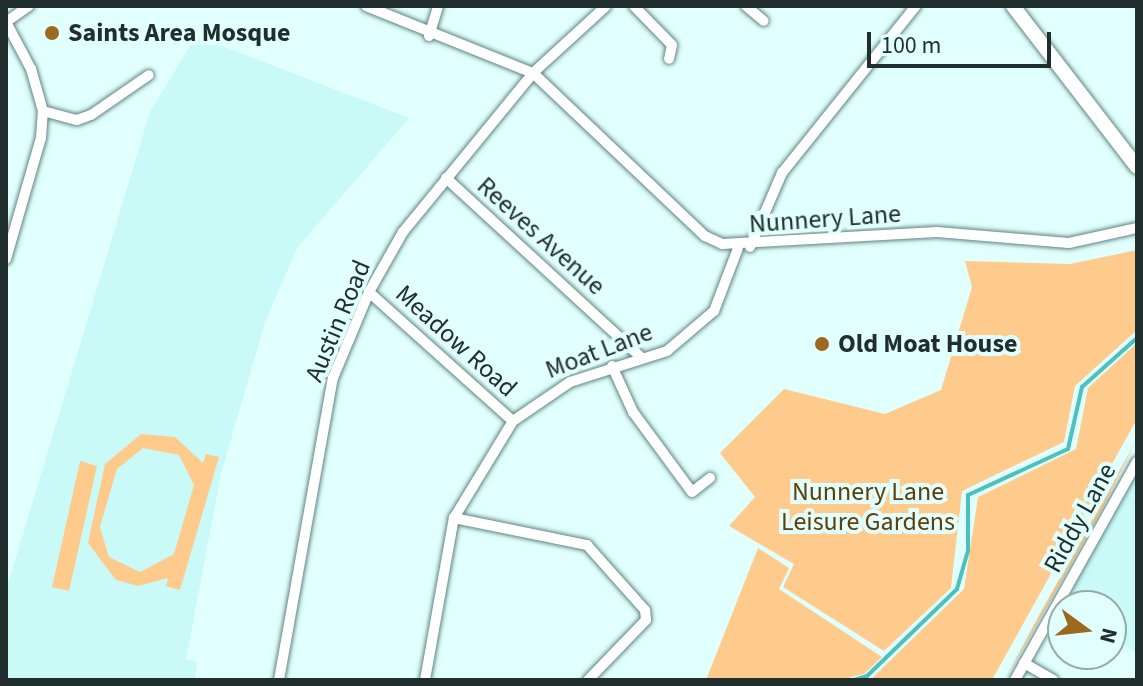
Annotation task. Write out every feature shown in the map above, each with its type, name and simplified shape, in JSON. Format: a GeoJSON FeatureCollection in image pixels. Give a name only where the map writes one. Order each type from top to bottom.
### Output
{"type":"FeatureCollection","features":[{"type":"Feature","properties":{"kind":"street"},"geometry":{"type":"LineString","coordinates":[[6,259],[43,111],[6,22],[29,6]]}},
{"type":"Feature","properties":{"kind":"street"},"geometry":{"type":"LineString","coordinates":[[366,6],[429,36],[533,73]]}},
{"type":"Feature","properties":{"kind":"street"},"geometry":{"type":"LineString","coordinates":[[429,36],[438,6]]}},
{"type":"Feature","properties":{"kind":"street","name":"Austin Road"},"geometry":{"type":"LineString","coordinates":[[279,680],[333,378],[369,292],[403,232],[533,73],[606,6]]}},
{"type":"Feature","properties":{"kind":"street"},"geometry":{"type":"LineString","coordinates":[[634,6],[672,45],[669,59]]}},
{"type":"Feature","properties":{"kind":"street"},"geometry":{"type":"LineString","coordinates":[[746,6],[764,21]]}},
{"type":"Feature","properties":{"kind":"street","name":"Moat Lane"},"geometry":{"type":"LineString","coordinates":[[425,680],[454,518],[513,421],[543,396],[612,366],[667,351],[714,311],[782,173],[916,6]]}},
{"type":"Feature","properties":{"kind":"street"},"geometry":{"type":"LineString","coordinates":[[1013,6],[1137,167]]}},
{"type":"Feature","properties":{"kind":"street","name":"Nunnery Lane"},"geometry":{"type":"LineString","coordinates":[[533,73],[705,236],[744,248],[937,232],[1069,243],[1137,228]]}},
{"type":"Feature","properties":{"kind":"street"},"geometry":{"type":"LineString","coordinates":[[43,111],[91,115],[149,75]]}},
{"type":"Feature","properties":{"kind":"street","name":"Reeves Avenue"},"geometry":{"type":"LineString","coordinates":[[446,178],[642,358]]}},
{"type":"Feature","properties":{"kind":"street","name":"Meadow Road"},"geometry":{"type":"LineString","coordinates":[[369,292],[513,421]]}},
{"type":"Feature","properties":{"kind":"street"},"geometry":{"type":"LineString","coordinates":[[612,366],[633,412],[692,492],[710,478]]}},
{"type":"Feature","properties":{"kind":"street","name":"Riddy Lane"},"geometry":{"type":"LineString","coordinates":[[1015,680],[1137,462]]}},
{"type":"Feature","properties":{"kind":"street"},"geometry":{"type":"LineString","coordinates":[[454,518],[587,545],[645,610],[646,620],[588,680]]}},
{"type":"Feature","properties":{"kind":"street"},"geometry":{"type":"LineString","coordinates":[[1024,663],[1053,680]]}},
{"type":"Feature","properties":{"kind":"shaded area"},"geometry":{"type":"Polygon","coordinates":[[[196,36],[409,118],[297,248],[265,322],[221,474],[186,659],[197,662],[195,680],[6,680],[7,587],[150,112],[196,36]]]}},
{"type":"Feature","properties":{"kind":"shaded area"},"geometry":{"type":"Polygon","coordinates":[[[1137,474],[1137,653],[1127,647],[1127,590],[1072,590],[1137,474]]]}},
{"type":"Feature","properties":{"kind":"green space","name":"Nunnery Lane Leisure Gardens"},"geometry":{"type":"Polygon","coordinates":[[[1137,250],[1137,330],[1075,386],[1064,442],[962,491],[951,588],[884,651],[783,587],[794,564],[729,526],[755,497],[720,453],[784,389],[885,414],[941,390],[972,287],[965,261],[1070,264],[1137,250]]]}},
{"type":"Feature","properties":{"kind":"green space"},"geometry":{"type":"Polygon","coordinates":[[[1137,343],[1137,419],[992,680],[870,680],[964,589],[978,497],[1076,449],[1088,388],[1137,343]]]}},
{"type":"Feature","properties":{"kind":"green space"},"geometry":{"type":"Polygon","coordinates":[[[141,434],[175,437],[203,463],[206,454],[219,457],[180,590],[166,586],[168,578],[138,586],[116,580],[88,543],[105,464],[141,434]],[[143,448],[117,469],[100,527],[109,557],[140,572],[174,554],[194,485],[179,455],[143,448]]]}},
{"type":"Feature","properties":{"kind":"green space"},"geometry":{"type":"Polygon","coordinates":[[[1137,439],[1101,511],[1056,590],[1053,590],[1137,439]]]}},
{"type":"Feature","properties":{"kind":"green space"},"geometry":{"type":"Polygon","coordinates":[[[80,461],[97,466],[69,591],[52,587],[80,461]]]}},
{"type":"Feature","properties":{"kind":"green space"},"geometry":{"type":"Polygon","coordinates":[[[758,548],[789,568],[779,589],[882,657],[864,674],[839,680],[706,680],[758,548]]]}},
{"type":"Feature","properties":{"kind":"green space"},"geometry":{"type":"Polygon","coordinates":[[[1047,601],[1005,680],[1037,619],[1047,601]]]}},
{"type":"Feature","properties":{"kind":"waterway"},"geometry":{"type":"LineString","coordinates":[[854,680],[867,676],[957,589],[968,551],[968,495],[1068,449],[1082,387],[1137,338]]}},
{"type":"Feature","properties":{"kind":"place","name":"Saints Area Mosque"},"geometry":{"type":"Point","coordinates":[52,33]}},
{"type":"Feature","properties":{"kind":"place","name":"Old Moat House"},"geometry":{"type":"Point","coordinates":[822,344]}}]}
